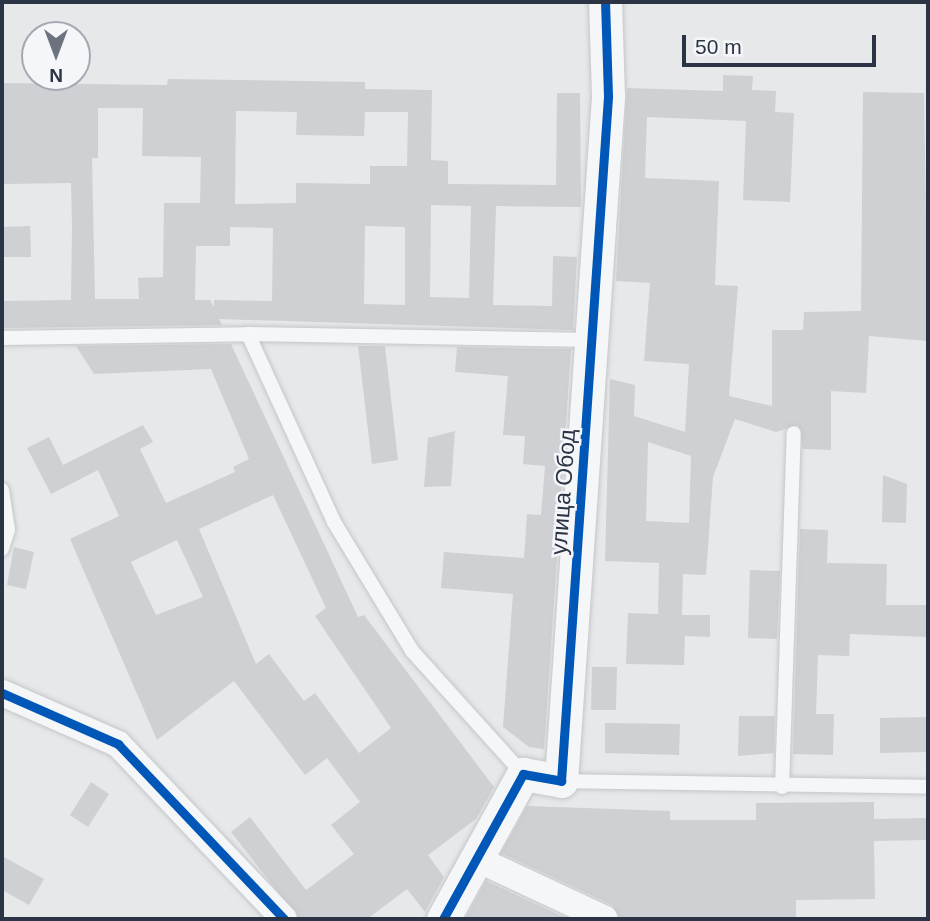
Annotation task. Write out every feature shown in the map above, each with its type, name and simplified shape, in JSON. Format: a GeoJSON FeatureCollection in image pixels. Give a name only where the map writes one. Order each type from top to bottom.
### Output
{"type":"FeatureCollection","features":[{"type":"Feature","properties":{"kind":"street","name":"улица Обод"},"geometry":{"type":"LineString","coordinates":[[561,781],[608,96],[605,2]]}},
{"type":"Feature","properties":{"kind":"street"},"geometry":{"type":"LineString","coordinates":[[2,693],[118,744],[284,919]]}},
{"type":"Feature","properties":{"kind":"street"},"geometry":{"type":"LineString","coordinates":[[443,919],[523,774],[561,781]]}},
{"type":"Feature","properties":{"kind":"street"},"geometry":{"type":"LineString","coordinates":[[477,859],[605,919]]}},
{"type":"Feature","properties":{"kind":"lane"},"geometry":{"type":"LineString","coordinates":[[248,334],[334,522],[412,651],[523,774]]}},
{"type":"Feature","properties":{"kind":"lane"},"geometry":{"type":"LineString","coordinates":[[2,338],[248,334],[593,340]]}},
{"type":"Feature","properties":{"kind":"lane"},"geometry":{"type":"LineString","coordinates":[[782,787],[794,433]]}},
{"type":"Feature","properties":{"kind":"lane"},"geometry":{"type":"LineString","coordinates":[[2,490],[8,530],[2,549]]}},
{"type":"Feature","properties":{"kind":"lane"},"geometry":{"type":"LineString","coordinates":[[561,781],[782,787],[928,787]]}},
{"type":"Feature","properties":{"kind":"building"},"geometry":{"type":"Polygon","coordinates":[[[723,75],[753,76],[752,90],[776,91],[775,112],[794,113],[790,202],[743,200],[746,121],[647,117],[645,178],[719,181],[715,285],[738,286],[729,396],[772,406],[772,330],[803,330],[804,312],[861,311],[863,92],[924,93],[928,341],[869,336],[866,393],[831,391],[831,450],[803,449],[798,425],[776,432],[735,419],[713,477],[706,575],[683,574],[682,615],[710,615],[710,637],[685,636],[684,665],[626,664],[628,613],[658,614],[659,563],[605,561],[610,379],[635,385],[634,416],[685,432],[689,364],[644,361],[650,283],[616,281],[627,88],[723,91],[723,75]],[[648,442],[646,521],[689,523],[691,456],[648,442]]]}},
{"type":"Feature","properties":{"kind":"building"},"geometry":{"type":"Polygon","coordinates":[[[168,79],[365,82],[365,89],[432,90],[431,160],[448,161],[448,184],[556,185],[557,93],[580,93],[581,207],[496,206],[493,305],[552,306],[553,256],[577,257],[573,330],[219,319],[222,325],[2,328],[2,301],[71,300],[72,225],[71,183],[2,184],[2,83],[21,83],[21,91],[91,91],[91,84],[167,85],[168,79]],[[98,108],[98,158],[92,158],[95,299],[139,299],[138,278],[163,277],[164,203],[200,203],[201,157],[142,156],[143,108],[98,108]],[[236,111],[235,204],[296,203],[296,183],[370,184],[370,166],[407,166],[408,112],[365,112],[364,136],[296,135],[297,112],[236,111]],[[431,205],[430,297],[469,298],[471,206],[431,205]],[[365,226],[364,304],[405,305],[405,227],[365,226]],[[230,227],[230,246],[196,246],[195,300],[210,300],[214,307],[214,300],[272,301],[273,228],[230,227]]]}},
{"type":"Feature","properties":{"kind":"building"},"geometry":{"type":"Polygon","coordinates":[[[30,226],[31,257],[2,257],[2,227],[30,226]]]}},
{"type":"Feature","properties":{"kind":"building"},"geometry":{"type":"Polygon","coordinates":[[[231,344],[358,617],[364,615],[494,787],[476,819],[428,855],[444,877],[425,912],[407,889],[367,919],[299,919],[231,832],[250,817],[306,890],[354,854],[331,825],[360,802],[327,758],[305,775],[234,681],[157,740],[70,539],[119,516],[98,470],[51,494],[27,448],[49,437],[63,465],[143,425],[153,442],[140,449],[166,503],[235,472],[233,467],[249,459],[211,369],[94,374],[76,346],[231,344]],[[273,495],[199,529],[256,664],[269,654],[304,701],[315,693],[359,753],[391,728],[315,616],[326,608],[273,495]],[[177,540],[131,562],[156,615],[203,597],[177,540]]]}},
{"type":"Feature","properties":{"kind":"building"},"geometry":{"type":"Polygon","coordinates":[[[358,346],[385,346],[398,460],[372,464],[358,346]]]}},
{"type":"Feature","properties":{"kind":"building"},"geometry":{"type":"Polygon","coordinates":[[[457,347],[571,349],[544,749],[529,747],[503,727],[513,594],[441,588],[444,552],[524,558],[527,514],[541,515],[545,466],[523,464],[525,436],[503,435],[508,376],[455,372],[457,347]]]}},
{"type":"Feature","properties":{"kind":"building"},"geometry":{"type":"Polygon","coordinates":[[[455,431],[451,486],[424,487],[428,438],[455,431]]]}},
{"type":"Feature","properties":{"kind":"building"},"geometry":{"type":"Polygon","coordinates":[[[883,475],[907,484],[906,523],[882,522],[883,475]]]}},
{"type":"Feature","properties":{"kind":"building"},"geometry":{"type":"Polygon","coordinates":[[[800,529],[828,530],[827,563],[887,564],[886,605],[928,605],[928,637],[850,634],[849,656],[818,655],[816,714],[834,714],[833,755],[793,754],[800,529]]]}},
{"type":"Feature","properties":{"kind":"building"},"geometry":{"type":"Polygon","coordinates":[[[14,547],[34,552],[26,589],[7,585],[14,547]]]}},
{"type":"Feature","properties":{"kind":"building"},"geometry":{"type":"Polygon","coordinates":[[[750,570],[780,571],[777,639],[748,638],[750,570]]]}},
{"type":"Feature","properties":{"kind":"building"},"geometry":{"type":"Polygon","coordinates":[[[592,667],[617,667],[616,710],[591,710],[592,667]]]}},
{"type":"Feature","properties":{"kind":"building"},"geometry":{"type":"Polygon","coordinates":[[[739,716],[775,716],[774,753],[738,756],[739,716]]]}},
{"type":"Feature","properties":{"kind":"building"},"geometry":{"type":"Polygon","coordinates":[[[928,717],[928,752],[880,753],[880,718],[928,717]]]}},
{"type":"Feature","properties":{"kind":"building"},"geometry":{"type":"Polygon","coordinates":[[[605,723],[680,724],[679,755],[605,753],[605,723]]]}},
{"type":"Feature","properties":{"kind":"building"},"geometry":{"type":"Polygon","coordinates":[[[91,782],[109,794],[88,827],[70,815],[91,782]]]}},
{"type":"Feature","properties":{"kind":"building"},"geometry":{"type":"Polygon","coordinates":[[[874,802],[874,819],[928,818],[928,840],[874,841],[875,899],[796,900],[796,919],[620,919],[612,905],[501,853],[527,806],[670,811],[670,820],[756,820],[756,803],[874,802]]]}},
{"type":"Feature","properties":{"kind":"building"},"geometry":{"type":"Polygon","coordinates":[[[2,856],[44,879],[29,905],[2,890],[2,856]]]}},
{"type":"Feature","properties":{"kind":"building"},"geometry":{"type":"Polygon","coordinates":[[[486,881],[568,919],[465,919],[486,881]]]}},
{"type":"Feature","properties":{"kind":"cycle path"},"geometry":{"type":"LineString","coordinates":[[443,919],[523,774],[561,781],[608,96],[605,2]]}},
{"type":"Feature","properties":{"kind":"cycle path"},"geometry":{"type":"LineString","coordinates":[[2,693],[118,744],[284,919]]}}]}
